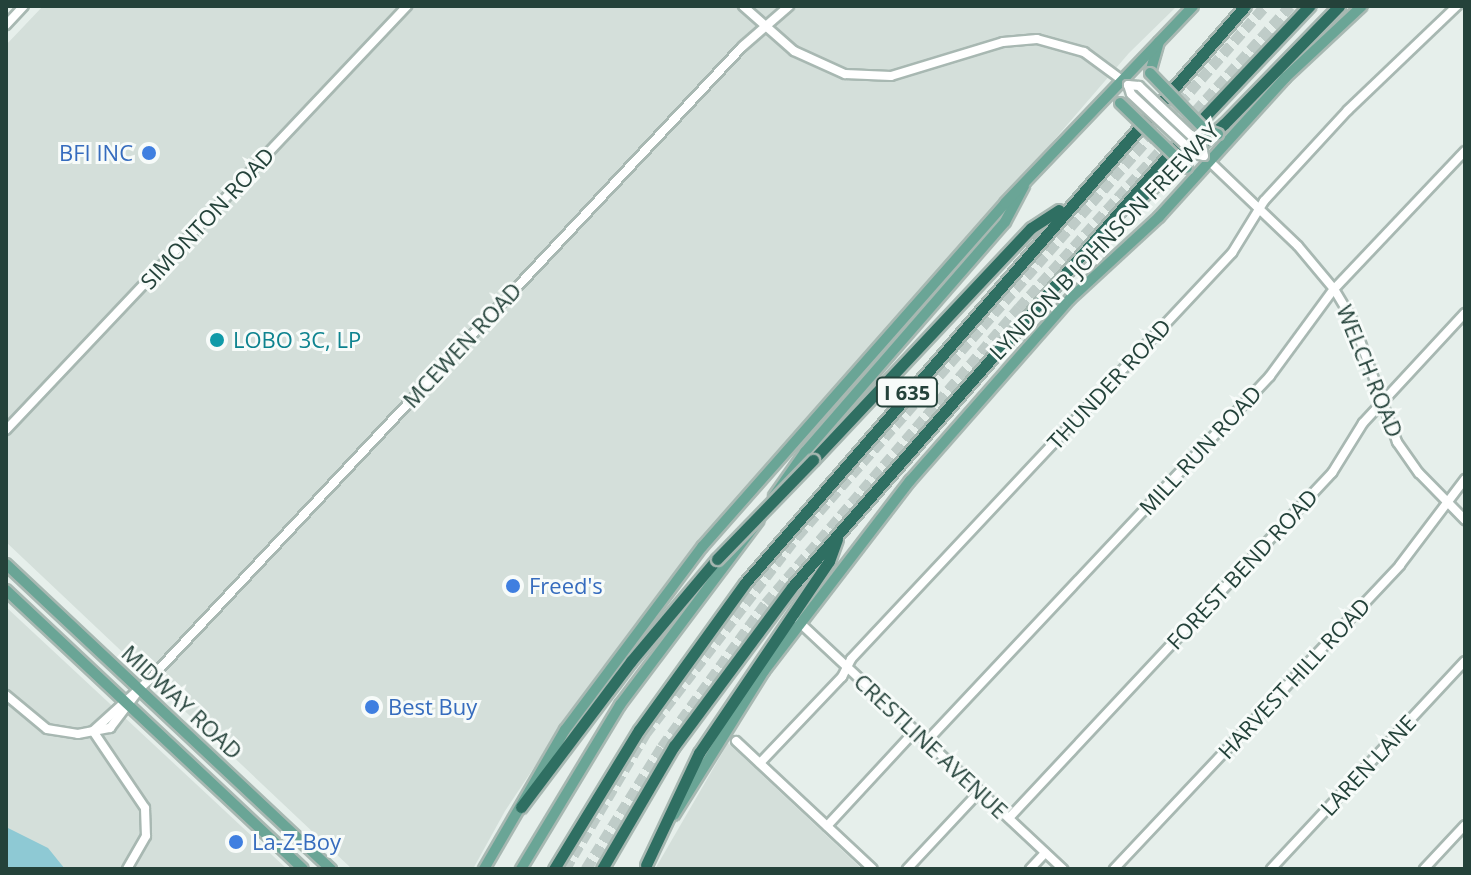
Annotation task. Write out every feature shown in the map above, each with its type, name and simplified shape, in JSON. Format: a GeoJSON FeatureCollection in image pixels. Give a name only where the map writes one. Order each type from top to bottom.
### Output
{"type":"FeatureCollection","features":[{"type":"Feature","properties":{"kind":"highway","name":"LYNDON B JOHNSON FREEWAY"},"geometry":{"type":"LineString","coordinates":[[554,869],[639,730],[745,583],[1070,203],[1245,6]]}},
{"type":"Feature","properties":{"kind":"highway","name":"LYNDON B JOHNSON FREEWAY"},"geometry":{"type":"LineString","coordinates":[[602,869],[683,733],[760,628],[839,532],[1114,217],[1309,6]]}},
{"type":"Feature","properties":{"kind":"highway"},"geometry":{"type":"LineString","coordinates":[[1114,217],[1159,186],[1339,6]]}},
{"type":"Feature","properties":{"kind":"highway"},"geometry":{"type":"LineString","coordinates":[[521,807],[631,661],[717,559],[1031,228],[1070,203]]}},
{"type":"Feature","properties":{"kind":"highway"},"geometry":{"type":"LineString","coordinates":[[645,867],[699,753],[829,561],[839,532]]}},
{"type":"Feature","properties":{"kind":"main road"},"geometry":{"type":"LineString","coordinates":[[484,869],[521,807],[534,776],[645,616],[737,505],[1027,180],[1090,110],[1124,81],[1193,6]]}},
{"type":"Feature","properties":{"kind":"main road","name":"LYNDON B JOHNSON FREEWAY"},"geometry":{"type":"LineString","coordinates":[[645,867],[724,731],[799,622],[910,481],[1035,338],[1175,200],[1207,159],[1362,6]]}},
{"type":"Feature","properties":{"kind":"main road"},"geometry":{"type":"LineString","coordinates":[[1164,34],[1150,73],[1204,129],[1218,134],[1234,133]]}},
{"type":"Feature","properties":{"kind":"main road"},"geometry":{"type":"LineString","coordinates":[[1090,110],[1120,103],[1187,168],[1175,200]]}},
{"type":"Feature","properties":{"kind":"main road"},"geometry":{"type":"LineString","coordinates":[[521,869],[620,705],[741,548],[798,462],[1005,222],[1027,180]]}},
{"type":"Feature","properties":{"kind":"main road","name":"MIDWAY ROAD"},"geometry":{"type":"LineString","coordinates":[[6,564],[331,869]]}},
{"type":"Feature","properties":{"kind":"main road","name":"MIDWAY ROAD"},"geometry":{"type":"LineString","coordinates":[[6,590],[303,869]]}},
{"type":"Feature","properties":{"kind":"main road"},"geometry":{"type":"LineString","coordinates":[[225,796],[238,782]]}},
{"type":"Feature","properties":{"kind":"street"},"geometry":{"type":"LineString","coordinates":[[6,25],[24,6]]}},
{"type":"Feature","properties":{"kind":"street","name":"SIMONTON ROAD"},"geometry":{"type":"LineString","coordinates":[[6,430],[407,6]]}},
{"type":"Feature","properties":{"kind":"street","name":"WELCH ROAD"},"geometry":{"type":"LineString","coordinates":[[743,6],[808,60],[860,77],[904,74],[1025,39],[1084,52],[1124,81],[1131,94],[1260,209],[1334,289],[1353,321],[1380,404],[1407,458],[1465,520]]}},
{"type":"Feature","properties":{"kind":"street","name":"MCEWEN ROAD"},"geometry":{"type":"LineString","coordinates":[[93,731],[140,690],[743,46],[789,6]]}},
{"type":"Feature","properties":{"kind":"street","name":"THUNDER ROAD"},"geometry":{"type":"LineString","coordinates":[[760,763],[1232,253],[1260,209],[1348,110],[1457,6]]}},
{"type":"Feature","properties":{"kind":"street","name":"MILL RUN ROAD"},"geometry":{"type":"LineString","coordinates":[[926,742],[1270,376],[1334,289],[1465,151]]}},
{"type":"Feature","properties":{"kind":"street","name":"FOREST BEND ROAD"},"geometry":{"type":"LineString","coordinates":[[1009,818],[1332,473],[1380,404],[1465,313]]}},
{"type":"Feature","properties":{"kind":"street","name":"HARVEST HILL ROAD"},"geometry":{"type":"LineString","coordinates":[[1114,869],[1400,565],[1445,500],[1465,479]]}},
{"type":"Feature","properties":{"kind":"street","name":"CRESTLINE AVENUE"},"geometry":{"type":"LineString","coordinates":[[799,622],[1063,869]]}},
{"type":"Feature","properties":{"kind":"street","name":"LAREN LANE"},"geometry":{"type":"LineString","coordinates":[[1271,869],[1465,661]]}},
{"type":"Feature","properties":{"kind":"street"},"geometry":{"type":"LineString","coordinates":[[6,695],[47,729],[93,731],[145,808],[146,836],[127,869]]}},
{"type":"Feature","properties":{"kind":"street"},"geometry":{"type":"LineString","coordinates":[[827,826],[914,732]]}},
{"type":"Feature","properties":{"kind":"street"},"geometry":{"type":"LineString","coordinates":[[736,741],[873,869]]}},
{"type":"Feature","properties":{"kind":"street"},"geometry":{"type":"LineString","coordinates":[[907,869],[980,791]]}},
{"type":"Feature","properties":{"kind":"street"},"geometry":{"type":"LineString","coordinates":[[1424,869],[1465,825]]}},
{"type":"Feature","properties":{"kind":"street"},"geometry":{"type":"LineString","coordinates":[[1030,869],[1045,853]]}},
{"type":"Feature","properties":{"kind":"shaded area"},"geometry":{"type":"Polygon","coordinates":[[[43,6],[1177,6],[1129,53],[895,325],[692,551],[581,697],[505,811],[473,869],[352,869],[6,542],[6,45],[43,6]]]}},
{"type":"Feature","properties":{"kind":"shaded area"},"geometry":{"type":"Polygon","coordinates":[[[6,607],[210,797],[287,869],[6,869],[6,607]]]}},
{"type":"Feature","properties":{"kind":"shaded area"},"geometry":{"type":"Polygon","coordinates":[[[728,743],[862,869],[655,869],[728,743]]]}},
{"type":"Feature","properties":{"kind":"water"},"geometry":{"type":"Polygon","coordinates":[[[8,828],[48,848],[65,869],[6,869],[8,828]]]}},
{"type":"Feature","properties":{"kind":"tunnel"},"geometry":{"type":"LineString","coordinates":[[565,869],[645,734],[797,536],[1265,6]]}},
{"type":"Feature","properties":{"kind":"tunnel"},"geometry":{"type":"LineString","coordinates":[[586,869],[662,747],[766,603],[1019,308],[1290,6]]}},
{"type":"Feature","properties":{"kind":"place","name":"BFI INC"},"geometry":{"type":"Point","coordinates":[149,153]}},
{"type":"Feature","properties":{"kind":"place","name":"LOBO 3C, LP"},"geometry":{"type":"Point","coordinates":[217,340]}},
{"type":"Feature","properties":{"kind":"place","name":"Freed's"},"geometry":{"type":"Point","coordinates":[513,586]}},
{"type":"Feature","properties":{"kind":"place","name":"Best Buy"},"geometry":{"type":"Point","coordinates":[372,707]}},
{"type":"Feature","properties":{"kind":"place","name":"La-Z-Boy"},"geometry":{"type":"Point","coordinates":[236,842]}}]}
